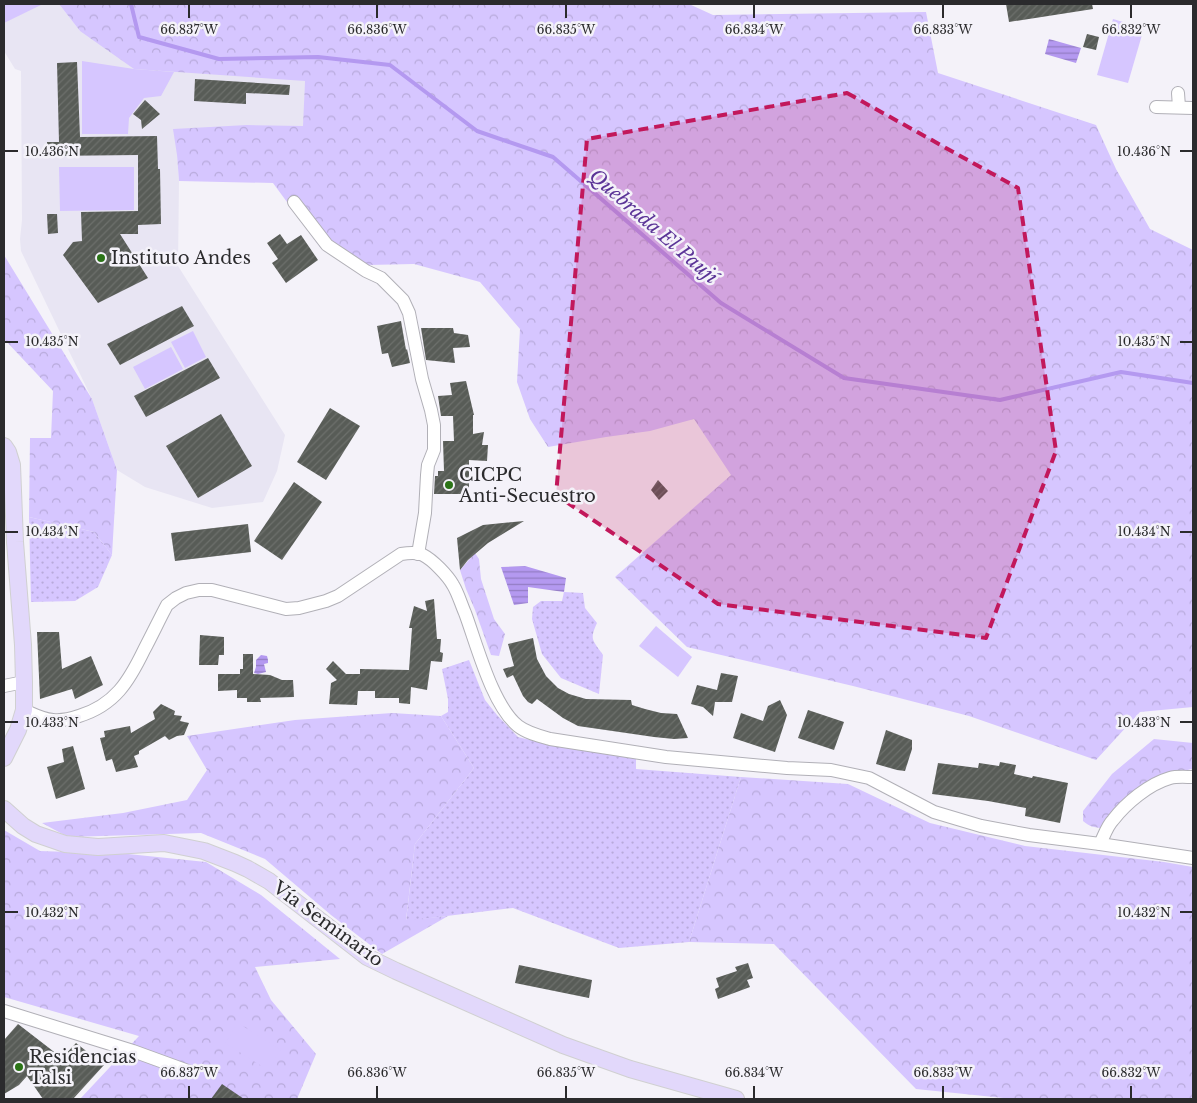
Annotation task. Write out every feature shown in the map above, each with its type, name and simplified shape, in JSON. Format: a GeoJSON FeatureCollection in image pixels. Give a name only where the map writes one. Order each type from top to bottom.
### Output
{"type":"FeatureCollection","features":[{"type":"Feature","properties":{"kind":"main road"},"geometry":{"type":"LineString","coordinates":[[4,446],[12,465],[24,682],[24,710],[18,730],[4,758]]}},
{"type":"Feature","properties":{"kind":"main road","name":"Vía Seminario"},"geometry":{"type":"LineString","coordinates":[[4,810],[36,834],[65,844],[98,847],[164,843],[197,849],[248,868],[269,881],[367,957],[396,971],[563,1045],[630,1069],[736,1099]]}},
{"type":"Feature","properties":{"kind":"street"},"geometry":{"type":"LineString","coordinates":[[1178,93],[1179,107]]}},
{"type":"Feature","properties":{"kind":"street"},"geometry":{"type":"LineString","coordinates":[[1156,107],[1193,108]]}},
{"type":"Feature","properties":{"kind":"street"},"geometry":{"type":"LineString","coordinates":[[294,202],[327,245],[380,278],[403,300],[409,313],[422,379],[431,410],[434,437],[434,450],[428,465],[425,513],[418,554]]}},
{"type":"Feature","properties":{"kind":"street"},"geometry":{"type":"LineString","coordinates":[[24,710],[52,720],[67,720],[100,708],[112,699],[131,675],[167,605],[186,593],[212,590],[286,609],[299,608],[338,596],[401,554],[418,554],[434,562],[453,585],[460,599],[484,666],[503,708],[519,727],[535,735],[666,757],[850,773],[868,778],[890,788],[934,812],[981,826],[1029,835],[1193,858]]}},
{"type":"Feature","properties":{"kind":"street"},"geometry":{"type":"LineString","coordinates":[[4,686],[24,682]]}},
{"type":"Feature","properties":{"kind":"street"},"geometry":{"type":"LineString","coordinates":[[1100,844],[1112,820],[1147,788],[1170,778],[1193,777]]}},
{"type":"Feature","properties":{"kind":"street"},"geometry":{"type":"LineString","coordinates":[[4,1011],[133,1051],[188,1071]]}},
{"type":"Feature","properties":{"kind":"highlighted area"},"geometry":{"type":"Polygon","coordinates":[[[847,93],[1018,188],[1056,451],[986,638],[718,604],[556,495],[587,139],[847,93]]]}},
{"type":"Feature","properties":{"kind":"shaded area","name":"Instituto Andes"},"geometry":{"type":"Polygon","coordinates":[[[4,4],[59,4],[80,31],[305,81],[304,126],[265,126],[177,155],[179,181],[178,266],[285,435],[277,471],[263,502],[212,508],[145,487],[117,470],[92,399],[21,251],[21,71],[15,69],[4,51],[4,4]]]}},
{"type":"Feature","properties":{"kind":"shaded area"},"geometry":{"type":"Polygon","coordinates":[[[1049,39],[1081,48],[1076,63],[1045,54],[1049,39]]]}},
{"type":"Feature","properties":{"kind":"shaded area"},"geometry":{"type":"Polygon","coordinates":[[[525,566],[566,578],[564,592],[528,587],[528,603],[514,605],[501,567],[525,566]]]}},
{"type":"Feature","properties":{"kind":"shaded area"},"geometry":{"type":"Polygon","coordinates":[[[261,655],[267,656],[268,663],[264,664],[266,672],[254,673],[256,660],[261,655]]]}},
{"type":"Feature","properties":{"kind":"green space"},"geometry":{"type":"Polygon","coordinates":[[[4,4],[43,4],[4,23],[4,4]]]}},
{"type":"Feature","properties":{"kind":"green space"},"geometry":{"type":"Polygon","coordinates":[[[59,4],[689,4],[713,15],[926,12],[938,73],[1096,125],[1116,169],[1150,229],[1193,250],[1193,707],[1140,712],[1096,760],[969,716],[853,686],[687,647],[615,577],[731,475],[694,419],[650,431],[548,447],[530,419],[517,382],[520,329],[480,282],[414,264],[368,265],[320,247],[273,183],[179,181],[173,129],[247,125],[303,126],[305,81],[134,69],[80,31],[59,4]]]}},
{"type":"Feature","properties":{"kind":"green space"},"geometry":{"type":"Polygon","coordinates":[[[1113,19],[1144,28],[1128,83],[1097,75],[1113,19]]]}},
{"type":"Feature","properties":{"kind":"green space"},"geometry":{"type":"Polygon","coordinates":[[[82,61],[134,69],[174,72],[161,96],[144,98],[129,118],[128,134],[82,134],[82,61]]]}},
{"type":"Feature","properties":{"kind":"green space"},"geometry":{"type":"Polygon","coordinates":[[[59,167],[134,167],[134,210],[60,211],[59,167]]]}},
{"type":"Feature","properties":{"kind":"green space"},"geometry":{"type":"Polygon","coordinates":[[[4,255],[92,399],[117,470],[112,555],[94,532],[29,517],[30,438],[51,438],[53,391],[4,339],[4,255]]]}},
{"type":"Feature","properties":{"kind":"green space"},"geometry":{"type":"Polygon","coordinates":[[[193,331],[206,357],[185,368],[171,342],[193,331]]]}},
{"type":"Feature","properties":{"kind":"green space"},"geometry":{"type":"Polygon","coordinates":[[[171,347],[183,369],[145,389],[133,367],[171,347]]]}},
{"type":"Feature","properties":{"kind":"green space"},"geometry":{"type":"Polygon","coordinates":[[[29,517],[94,532],[112,555],[98,587],[75,601],[31,602],[29,517]]]}},
{"type":"Feature","properties":{"kind":"green space"},"geometry":{"type":"Polygon","coordinates":[[[475,553],[479,559],[481,579],[494,619],[505,634],[499,656],[491,655],[460,570],[475,553]]]}},
{"type":"Feature","properties":{"kind":"green space"},"geometry":{"type":"Polygon","coordinates":[[[564,592],[583,593],[585,608],[597,623],[593,633],[593,640],[603,655],[599,694],[561,678],[542,654],[532,619],[533,607],[541,601],[562,601],[564,592]]]}},
{"type":"Feature","properties":{"kind":"green space"},"geometry":{"type":"Polygon","coordinates":[[[656,626],[692,657],[678,677],[639,646],[656,626]]]}},
{"type":"Feature","properties":{"kind":"green space"},"geometry":{"type":"Polygon","coordinates":[[[469,660],[485,700],[518,737],[636,756],[636,769],[741,777],[689,942],[619,948],[513,908],[406,921],[415,844],[474,768],[441,716],[448,712],[448,699],[442,669],[469,660]]]}},
{"type":"Feature","properties":{"kind":"green space"},"geometry":{"type":"Polygon","coordinates":[[[392,713],[441,716],[474,768],[415,844],[406,920],[448,916],[382,954],[331,915],[265,859],[201,833],[68,837],[42,823],[123,813],[187,800],[207,770],[187,736],[295,720],[392,713]]]}},
{"type":"Feature","properties":{"kind":"green space"},"geometry":{"type":"Polygon","coordinates":[[[1154,739],[1193,743],[1193,770],[1155,780],[1103,828],[1097,828],[1083,821],[1083,811],[1112,774],[1154,739]]]}},
{"type":"Feature","properties":{"kind":"green space"},"geometry":{"type":"Polygon","coordinates":[[[741,777],[848,784],[930,823],[1025,846],[1193,867],[1193,1099],[1013,1099],[916,1089],[774,944],[689,942],[741,777]]]}},
{"type":"Feature","properties":{"kind":"green space"},"geometry":{"type":"Polygon","coordinates":[[[4,830],[40,851],[128,854],[206,862],[261,895],[340,959],[255,967],[271,1000],[316,1054],[297,1099],[80,1099],[139,1036],[4,997],[4,830]]]}},
{"type":"Feature","properties":{"kind":"green space"},"geometry":{"type":"Polygon","coordinates":[[[238,1023],[281,1050],[268,1070],[225,1043],[238,1023]]]}},
{"type":"Feature","properties":{"kind":"building"},"geometry":{"type":"Polygon","coordinates":[[[1006,4],[1092,4],[1093,9],[1009,22],[1006,4]]]}},
{"type":"Feature","properties":{"kind":"building"},"geometry":{"type":"Polygon","coordinates":[[[1087,34],[1099,37],[1096,50],[1083,47],[1087,34]]]}},
{"type":"Feature","properties":{"kind":"building"},"geometry":{"type":"Polygon","coordinates":[[[77,62],[80,137],[157,136],[158,169],[160,169],[161,224],[138,225],[138,234],[120,234],[148,278],[98,303],[63,255],[73,242],[82,241],[81,212],[138,211],[138,155],[47,156],[43,148],[47,146],[47,142],[59,142],[57,63],[77,62]]]}},
{"type":"Feature","properties":{"kind":"building"},"geometry":{"type":"Polygon","coordinates":[[[195,79],[290,85],[289,95],[246,93],[246,104],[194,101],[195,79]]]}},
{"type":"Feature","properties":{"kind":"building"},"geometry":{"type":"Polygon","coordinates":[[[145,100],[160,114],[142,129],[141,120],[133,114],[145,100]]]}},
{"type":"Feature","properties":{"kind":"building"},"geometry":{"type":"Polygon","coordinates":[[[47,214],[57,214],[58,233],[48,234],[47,214]]]}},
{"type":"Feature","properties":{"kind":"building"},"geometry":{"type":"Polygon","coordinates":[[[280,234],[287,244],[301,235],[318,260],[286,283],[272,263],[278,259],[267,243],[280,234]]]}},
{"type":"Feature","properties":{"kind":"building"},"geometry":{"type":"Polygon","coordinates":[[[182,306],[194,326],[120,365],[107,344],[182,306]]]}},
{"type":"Feature","properties":{"kind":"building"},"geometry":{"type":"Polygon","coordinates":[[[401,321],[410,363],[392,367],[388,353],[382,354],[377,326],[401,321]]]}},
{"type":"Feature","properties":{"kind":"building"},"geometry":{"type":"Polygon","coordinates":[[[421,328],[453,328],[454,333],[468,335],[470,347],[453,348],[455,363],[426,360],[421,328]]]}},
{"type":"Feature","properties":{"kind":"building"},"geometry":{"type":"Polygon","coordinates":[[[208,358],[220,378],[146,417],[134,396],[208,358]]]}},
{"type":"Feature","properties":{"kind":"building"},"geometry":{"type":"Polygon","coordinates":[[[466,381],[474,415],[473,434],[484,432],[482,445],[488,445],[487,461],[469,460],[469,494],[434,494],[435,476],[438,476],[438,471],[444,471],[443,441],[454,441],[453,416],[441,416],[438,396],[452,395],[450,383],[466,381]]]}},
{"type":"Feature","properties":{"kind":"building"},"geometry":{"type":"Polygon","coordinates":[[[330,408],[360,426],[326,480],[297,462],[330,408]]]}},
{"type":"Feature","properties":{"kind":"building"},"geometry":{"type":"Polygon","coordinates":[[[221,414],[252,466],[198,498],[166,446],[221,414]]]}},
{"type":"Feature","properties":{"kind":"building"},"geometry":{"type":"Polygon","coordinates":[[[658,480],[668,491],[659,500],[651,490],[658,480]]]}},
{"type":"Feature","properties":{"kind":"building"},"geometry":{"type":"Polygon","coordinates":[[[294,482],[322,502],[282,560],[254,541],[294,482]]]}},
{"type":"Feature","properties":{"kind":"building"},"geometry":{"type":"Polygon","coordinates":[[[524,521],[488,543],[468,560],[460,570],[457,538],[483,525],[524,521]]]}},
{"type":"Feature","properties":{"kind":"building"},"geometry":{"type":"Polygon","coordinates":[[[248,524],[251,552],[175,561],[171,533],[248,524]]]}},
{"type":"Feature","properties":{"kind":"building"},"geometry":{"type":"Polygon","coordinates":[[[434,599],[437,639],[441,639],[440,652],[443,653],[442,662],[431,661],[427,690],[411,687],[410,704],[399,703],[399,698],[375,698],[375,691],[358,691],[357,705],[329,704],[331,683],[337,680],[326,669],[333,661],[346,674],[360,674],[360,669],[409,670],[412,628],[409,628],[414,606],[427,611],[425,601],[434,599]]]}},
{"type":"Feature","properties":{"kind":"building"},"geometry":{"type":"Polygon","coordinates":[[[37,632],[59,632],[62,669],[91,656],[103,685],[75,699],[72,689],[40,699],[37,632]]]}},
{"type":"Feature","properties":{"kind":"building"},"geometry":{"type":"Polygon","coordinates":[[[200,635],[224,637],[224,655],[219,655],[218,665],[199,665],[200,635]]]}},
{"type":"Feature","properties":{"kind":"building"},"geometry":{"type":"Polygon","coordinates":[[[533,638],[537,659],[546,676],[558,688],[569,694],[586,699],[631,700],[632,705],[645,709],[677,714],[688,738],[654,737],[578,726],[563,718],[537,699],[532,704],[528,702],[513,675],[507,678],[503,669],[514,666],[508,644],[533,638]]]}},
{"type":"Feature","properties":{"kind":"building"},"geometry":{"type":"Polygon","coordinates":[[[243,654],[253,654],[253,674],[270,675],[282,680],[293,680],[294,697],[260,698],[261,702],[247,702],[247,698],[237,698],[237,690],[218,691],[218,674],[240,674],[240,669],[243,669],[243,654]]]}},
{"type":"Feature","properties":{"kind":"building"},"geometry":{"type":"Polygon","coordinates":[[[721,673],[738,676],[732,702],[715,702],[713,716],[703,707],[691,704],[697,685],[717,690],[721,673]]]}},
{"type":"Feature","properties":{"kind":"building"},"geometry":{"type":"Polygon","coordinates":[[[780,700],[787,715],[775,752],[733,738],[741,713],[763,721],[768,706],[780,700]]]}},
{"type":"Feature","properties":{"kind":"building"},"geometry":{"type":"Polygon","coordinates":[[[161,704],[175,711],[174,715],[182,716],[180,721],[189,723],[184,735],[169,740],[165,736],[134,756],[138,767],[116,772],[112,759],[106,761],[100,738],[105,737],[104,731],[130,726],[131,733],[155,719],[153,712],[161,704]]]}},
{"type":"Feature","properties":{"kind":"building"},"geometry":{"type":"Polygon","coordinates":[[[808,710],[844,722],[834,750],[798,738],[808,710]]]}},
{"type":"Feature","properties":{"kind":"building"},"geometry":{"type":"Polygon","coordinates":[[[886,730],[912,740],[912,749],[905,771],[876,764],[886,730]]]}},
{"type":"Feature","properties":{"kind":"building"},"geometry":{"type":"Polygon","coordinates":[[[73,746],[85,789],[56,799],[47,767],[64,762],[62,749],[73,746]]]}},
{"type":"Feature","properties":{"kind":"building"},"geometry":{"type":"Polygon","coordinates":[[[1000,762],[1016,765],[1014,774],[1068,783],[1060,823],[1025,816],[1026,808],[932,794],[938,763],[978,768],[979,763],[999,766],[1000,762]]]}},
{"type":"Feature","properties":{"kind":"building"},"geometry":{"type":"Polygon","coordinates":[[[748,963],[753,978],[747,980],[750,987],[718,999],[715,989],[719,987],[716,978],[737,971],[735,967],[748,963]]]}},
{"type":"Feature","properties":{"kind":"building"},"geometry":{"type":"Polygon","coordinates":[[[519,965],[592,980],[589,998],[515,983],[519,965]]]}},
{"type":"Feature","properties":{"kind":"building"},"geometry":{"type":"Polygon","coordinates":[[[18,1024],[62,1058],[76,1043],[104,1065],[73,1099],[43,1099],[27,1076],[19,1085],[4,1094],[4,1040],[18,1024]]]}},
{"type":"Feature","properties":{"kind":"building"},"geometry":{"type":"Polygon","coordinates":[[[222,1084],[244,1099],[211,1099],[222,1084]]]}},
{"type":"Feature","properties":{"kind":"waterway","name":"Quebrada El Paují"},"geometry":{"type":"LineString","coordinates":[[131,4],[139,37],[219,59],[318,57],[390,65],[477,131],[553,157],[721,303],[844,378],[1000,400],[1121,372],[1193,383]]}},
{"type":"Feature","properties":{"kind":"place","name":"Instituto Andes"},"geometry":{"type":"Point","coordinates":[101,258]}},
{"type":"Feature","properties":{"kind":"place","name":"CICPC Anti-Secuestro"},"geometry":{"type":"Point","coordinates":[449,485]}},
{"type":"Feature","properties":{"kind":"place","name":"Residencias Talsi"},"geometry":{"type":"Point","coordinates":[19,1067]}}]}
